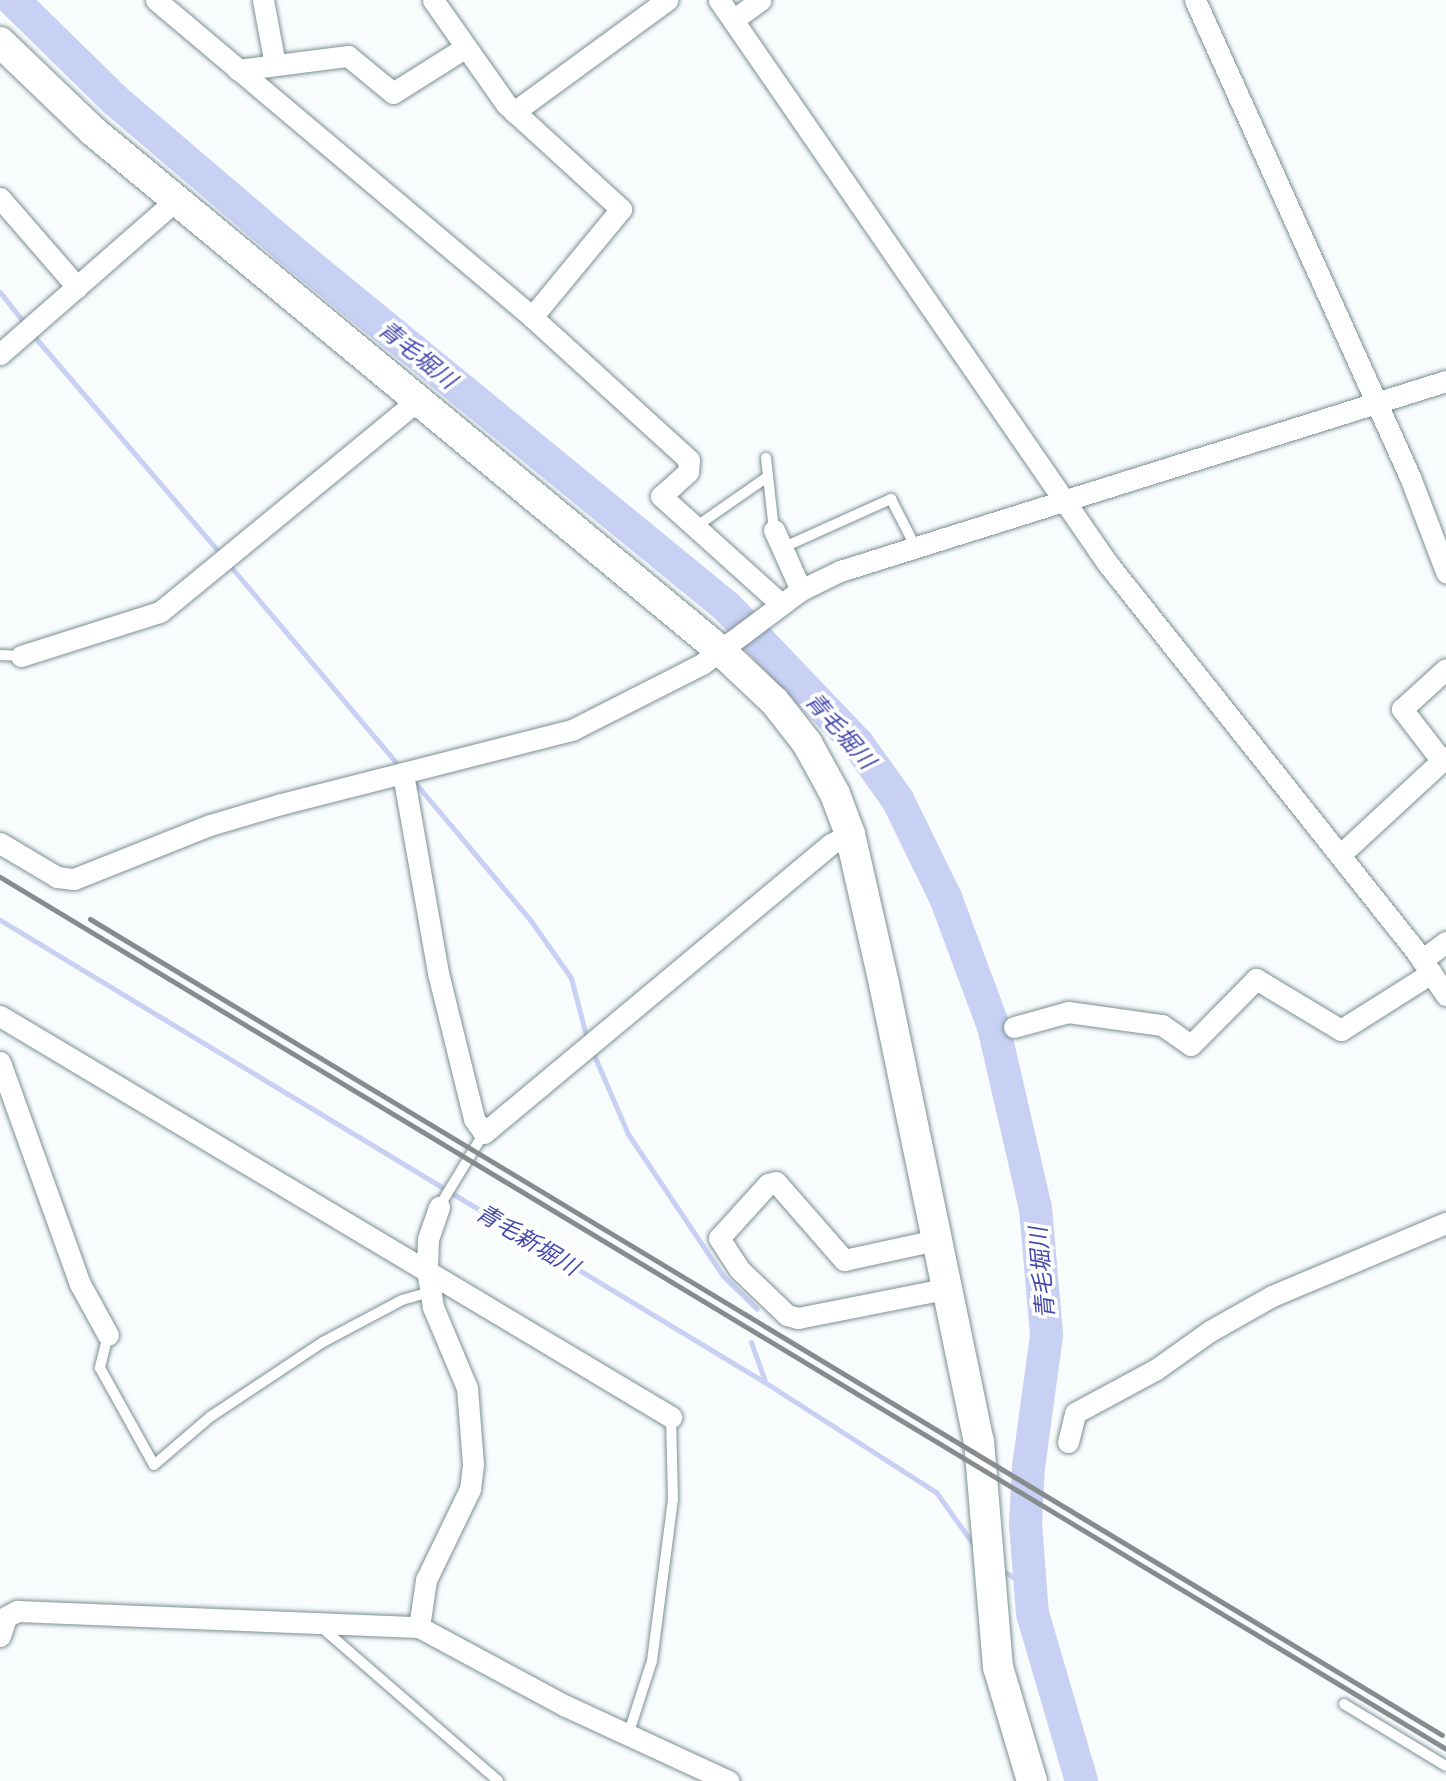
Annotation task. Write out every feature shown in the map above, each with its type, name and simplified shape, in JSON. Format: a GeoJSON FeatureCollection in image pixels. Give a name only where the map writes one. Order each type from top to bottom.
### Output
{"type":"FeatureCollection","features":[{"type":"Feature","properties":{"kind":"street"},"geometry":{"type":"LineString","coordinates":[[156,0],[532,317],[689,460],[688,472],[660,496],[775,610]]}},
{"type":"Feature","properties":{"kind":"street"},"geometry":{"type":"LineString","coordinates":[[263,0],[275,65]]}},
{"type":"Feature","properties":{"kind":"street"},"geometry":{"type":"LineString","coordinates":[[433,0],[514,112],[621,209],[532,317]]}},
{"type":"Feature","properties":{"kind":"street"},"geometry":{"type":"LineString","coordinates":[[514,112],[667,0]]}},
{"type":"Feature","properties":{"kind":"street"},"geometry":{"type":"LineString","coordinates":[[719,0],[1108,564],[1427,967],[1446,995]]}},
{"type":"Feature","properties":{"kind":"street"},"geometry":{"type":"LineString","coordinates":[[733,20],[761,0]]}},
{"type":"Feature","properties":{"kind":"street"},"geometry":{"type":"LineString","coordinates":[[1195,0],[1377,401],[1446,572]]}},
{"type":"Feature","properties":{"kind":"street"},"geometry":{"type":"LineString","coordinates":[[0,42],[65,106],[417,401],[727,647],[794,723],[825,772],[850,834],[979,1441],[998,1667],[1032,1781]]}},
{"type":"Feature","properties":{"kind":"street"},"geometry":{"type":"LineString","coordinates":[[238,69],[348,55],[393,93],[466,47]]}},
{"type":"Feature","properties":{"kind":"street"},"geometry":{"type":"LineString","coordinates":[[0,198],[77,287]]}},
{"type":"Feature","properties":{"kind":"street"},"geometry":{"type":"LineString","coordinates":[[0,354],[176,200]]}},
{"type":"Feature","properties":{"kind":"street"},"geometry":{"type":"LineString","coordinates":[[0,843],[57,877],[74,879],[210,825],[572,730],[625,707],[727,647],[801,590],[861,563],[1446,381]]}},
{"type":"Feature","properties":{"kind":"street"},"geometry":{"type":"LineString","coordinates":[[11,656],[160,612],[417,401]]}},
{"type":"Feature","properties":{"kind":"street"},"geometry":{"type":"LineString","coordinates":[[778,539],[801,590]]}},
{"type":"Feature","properties":{"kind":"street"},"geometry":{"type":"LineString","coordinates":[[1339,855],[1444,759],[1402,709],[1446,669]]}},
{"type":"Feature","properties":{"kind":"street"},"geometry":{"type":"LineString","coordinates":[[403,774],[438,973],[474,1119],[484,1133],[831,844],[850,834]]}},
{"type":"Feature","properties":{"kind":"street"},"geometry":{"type":"LineString","coordinates":[[1014,1027],[1068,1012],[1161,1025],[1191,1045],[1256,979],[1341,1030],[1427,967],[1446,942]]}},
{"type":"Feature","properties":{"kind":"street"},"geometry":{"type":"LineString","coordinates":[[0,1016],[427,1268],[671,1417]]}},
{"type":"Feature","properties":{"kind":"street"},"geometry":{"type":"LineString","coordinates":[[0,1062],[80,1284],[108,1335]]}},
{"type":"Feature","properties":{"kind":"street"},"geometry":{"type":"LineString","coordinates":[[936,1241],[844,1260],[776,1182],[768,1184],[719,1238],[739,1269],[787,1315],[798,1318],[945,1289]]}},
{"type":"Feature","properties":{"kind":"street"},"geometry":{"type":"LineString","coordinates":[[419,1627],[426,1580],[470,1489],[473,1464],[467,1388],[430,1292],[428,1240],[440,1204]]}},
{"type":"Feature","properties":{"kind":"street"},"geometry":{"type":"LineString","coordinates":[[1068,1442],[1075,1413],[1155,1370],[1210,1331],[1272,1296],[1446,1223]]}},
{"type":"Feature","properties":{"kind":"street"},"geometry":{"type":"LineString","coordinates":[[0,1636],[6,1616],[18,1611],[419,1627],[566,1706],[629,1732],[728,1781]]}},
{"type":"Feature","properties":{"kind":"lane"},"geometry":{"type":"LineString","coordinates":[[766,458],[778,539],[891,499],[915,546]]}},
{"type":"Feature","properties":{"kind":"lane"},"geometry":{"type":"LineString","coordinates":[[694,528],[767,477]]}},
{"type":"Feature","properties":{"kind":"lane"},"geometry":{"type":"LineString","coordinates":[[440,1204],[484,1133]]}},
{"type":"Feature","properties":{"kind":"lane"},"geometry":{"type":"LineString","coordinates":[[108,1335],[100,1368],[154,1465],[210,1417],[323,1342],[402,1300],[430,1292]]}},
{"type":"Feature","properties":{"kind":"lane"},"geometry":{"type":"LineString","coordinates":[[629,1732],[652,1661],[673,1499],[671,1417]]}},
{"type":"Feature","properties":{"kind":"lane"},"geometry":{"type":"LineString","coordinates":[[315,1622],[498,1781]]}},
{"type":"Feature","properties":{"kind":"lane"},"geometry":{"type":"LineString","coordinates":[[1344,1704],[1446,1766]]}},
{"type":"Feature","properties":{"kind":"waterway","name":"青毛堀川"},"geometry":{"type":"LineString","coordinates":[[13,0],[114,99],[292,251],[726,606],[857,743],[897,799],[945,897],[993,1026],[1035,1208],[1046,1335],[1028,1466],[1025,1523],[1032,1613],[1081,1781]]}},
{"type":"Feature","properties":{"kind":"waterway"},"geometry":{"type":"LineString","coordinates":[[0,292],[23,321]]}},
{"type":"Feature","properties":{"kind":"waterway"},"geometry":{"type":"LineString","coordinates":[[33,335],[219,552]]}},
{"type":"Feature","properties":{"kind":"waterway"},"geometry":{"type":"LineString","coordinates":[[231,567],[396,762]]}},
{"type":"Feature","properties":{"kind":"waterway"},"geometry":{"type":"LineString","coordinates":[[417,785],[531,921],[571,978],[587,1039]]}},
{"type":"Feature","properties":{"kind":"waterway","name":"青毛新堀川"},"geometry":{"type":"LineString","coordinates":[[0,920],[766,1383],[936,1492],[976,1548]]}},
{"type":"Feature","properties":{"kind":"waterway"},"geometry":{"type":"LineString","coordinates":[[594,1055],[628,1134],[723,1276],[757,1309]]}},
{"type":"Feature","properties":{"kind":"waterway"},"geometry":{"type":"LineString","coordinates":[[751,1342],[765,1381]]}},
{"type":"Feature","properties":{"kind":"waterway","name":"青毛新堀川"},"geometry":{"type":"LineString","coordinates":[[1001,1570],[1031,1587]]}},
{"type":"Feature","properties":{"kind":"railway"},"geometry":{"type":"LineString","coordinates":[[0,877],[1446,1749]]}},
{"type":"Feature","properties":{"kind":"railway"},"geometry":{"type":"LineString","coordinates":[[90,919],[1442,1735]]}}]}
